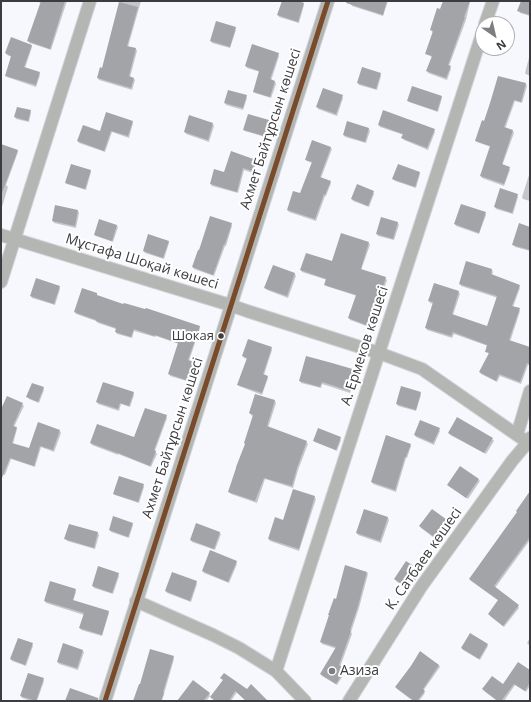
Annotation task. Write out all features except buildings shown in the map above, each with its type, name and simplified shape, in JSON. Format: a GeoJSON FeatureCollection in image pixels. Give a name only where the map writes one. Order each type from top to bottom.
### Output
{"type":"FeatureCollection","features":[{"type":"Feature","properties":{"kind":"street"},"geometry":{"type":"LineString","coordinates":[[1,282],[90,1]]}},
{"type":"Feature","properties":{"kind":"street","name":"Ахмет Байтұрсын көшесі"},"geometry":{"type":"LineString","coordinates":[[105,701],[328,1]]}},
{"type":"Feature","properties":{"kind":"street"},"geometry":{"type":"LineString","coordinates":[[488,16],[493,1]]}},
{"type":"Feature","properties":{"kind":"street","name":"А. Ермеков көшесі"},"geometry":{"type":"LineString","coordinates":[[276,671],[475,56]]}},
{"type":"Feature","properties":{"kind":"street","name":"Мұстафа Шоқай көшесі"},"geometry":{"type":"LineString","coordinates":[[1,235],[230,305],[379,353],[422,369],[529,441]]}},
{"type":"Feature","properties":{"kind":"street"},"geometry":{"type":"LineString","coordinates":[[517,434],[530,391]]}},
{"type":"Feature","properties":{"kind":"street","name":"К. Сатбаев көшесі"},"geometry":{"type":"LineString","coordinates":[[349,701],[421,587],[512,461],[529,441]]}},
{"type":"Feature","properties":{"kind":"street"},"geometry":{"type":"LineString","coordinates":[[136,602],[213,635],[239,648],[276,671],[305,701]]}},
{"type":"Feature","properties":{"kind":"transit line"},"geometry":{"type":"LineString","coordinates":[[105,701],[328,1]]}},
{"type":"Feature","properties":{"kind":"place","name":"Шокая"},"geometry":{"type":"Point","coordinates":[221,336]}},
{"type":"Feature","properties":{"kind":"place","name":"Азиза"},"geometry":{"type":"Point","coordinates":[332,671]}}]}
